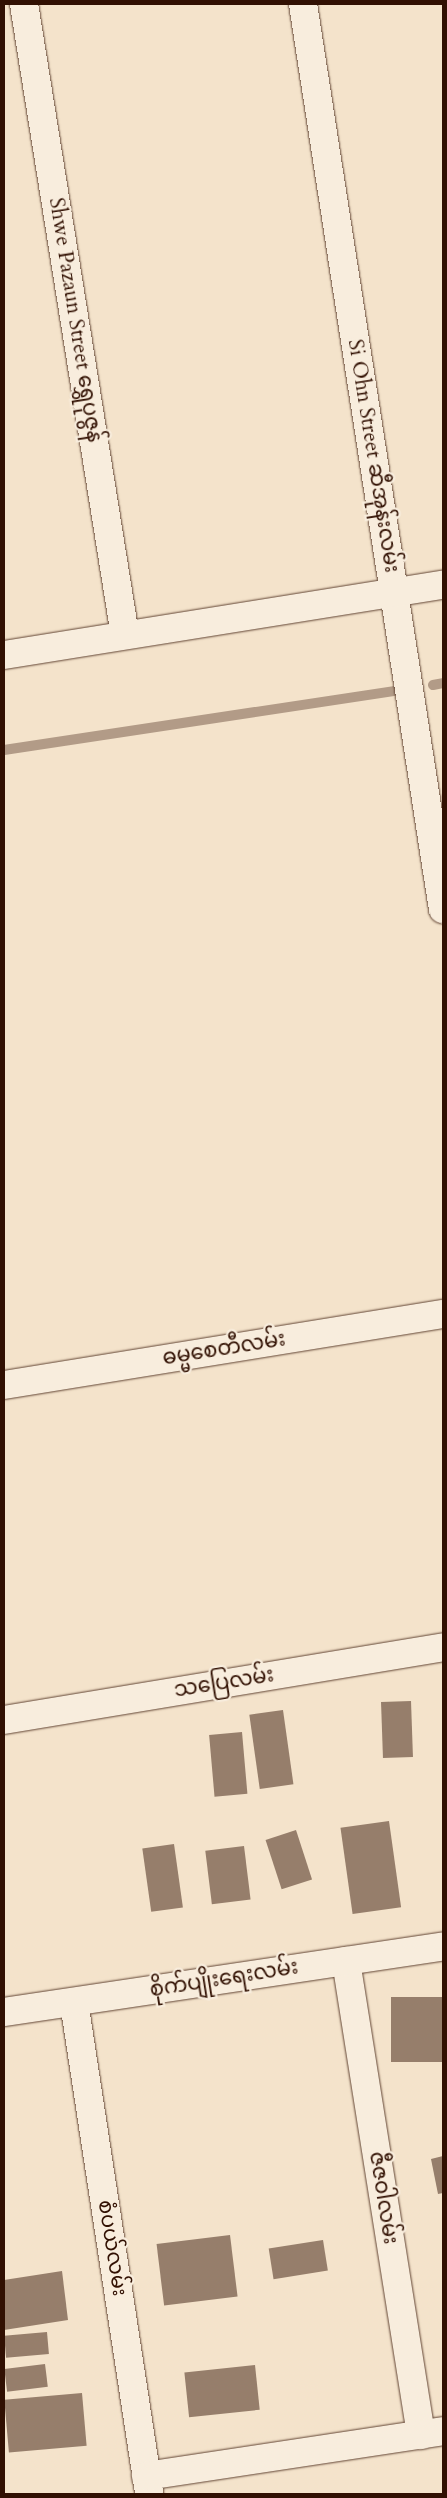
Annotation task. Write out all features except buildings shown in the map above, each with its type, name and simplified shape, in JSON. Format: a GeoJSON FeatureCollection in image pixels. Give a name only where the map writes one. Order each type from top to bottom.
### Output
{"type":"FeatureCollection","features":[{"type":"Feature","properties":{"kind":"street","name":"Shwe Pazaun Street ရွှေပုဇွန်"},"geometry":{"type":"LineString","coordinates":[[24,4],[125,635]]}},
{"type":"Feature","properties":{"kind":"street","name":"Si Ohn Street ဆီအုန်းလမ်း"},"geometry":{"type":"LineString","coordinates":[[303,4],[394,592],[432,761],[443,908]]}},
{"type":"Feature","properties":{"kind":"street"},"geometry":{"type":"LineString","coordinates":[[4,655],[443,585]]}},
{"type":"Feature","properties":{"kind":"street","name":"ဓမ္မစေတီလမ်း"},"geometry":{"type":"LineString","coordinates":[[4,1385],[443,1314]]}},
{"type":"Feature","properties":{"kind":"street","name":"သပြေလမ်း"},"geometry":{"type":"LineString","coordinates":[[4,1720],[443,1647]]}},
{"type":"Feature","properties":{"kind":"street","name":"စိုက်ပျိုးရေးလမ်း"},"geometry":{"type":"LineString","coordinates":[[4,2012],[443,1946]]}},
{"type":"Feature","properties":{"kind":"street","name":"ဇီဇဝါလမ်း"},"geometry":{"type":"LineString","coordinates":[[346,1961],[432,2433]]}},
{"type":"Feature","properties":{"kind":"street","name":"စံပယ်လမ်း"},"geometry":{"type":"LineString","coordinates":[[74,2002],[147,2485]]}},
{"type":"Feature","properties":{"kind":"street"},"geometry":{"type":"LineString","coordinates":[[147,2485],[432,2433]]}},
{"type":"Feature","properties":{"kind":"waterway"},"geometry":{"type":"LineString","coordinates":[[433,685],[443,683]]}},
{"type":"Feature","properties":{"kind":"waterway"},"geometry":{"type":"LineString","coordinates":[[4,750],[394,691]]}}]}
